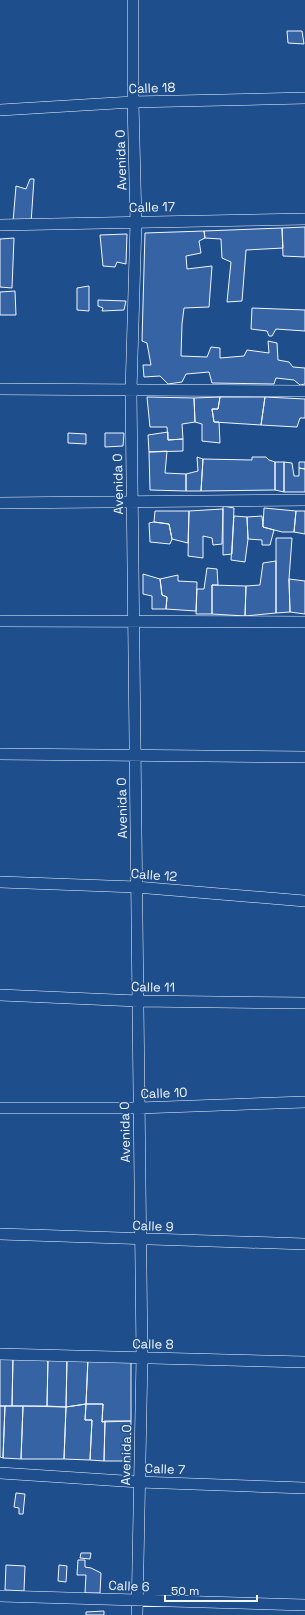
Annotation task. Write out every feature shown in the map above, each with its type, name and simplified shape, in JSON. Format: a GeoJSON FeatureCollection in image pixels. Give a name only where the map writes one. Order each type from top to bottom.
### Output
{"type":"FeatureCollection","features":[{"type":"Feature","properties":{"kind":"street","name":"Avenida 0"},"geometry":{"type":"LineString","coordinates":[[133,0],[133,102],[136,222],[131,391],[142,1357],[137,1615]]}},
{"type":"Feature","properties":{"kind":"street","name":"Calle 18"},"geometry":{"type":"LineString","coordinates":[[0,110],[133,102],[305,98]]}},
{"type":"Feature","properties":{"kind":"street","name":"Calle 17"},"geometry":{"type":"LineString","coordinates":[[0,225],[305,219]]}},
{"type":"Feature","properties":{"kind":"street"},"geometry":{"type":"LineString","coordinates":[[0,389],[305,391]]}},
{"type":"Feature","properties":{"kind":"street"},"geometry":{"type":"LineString","coordinates":[[0,503],[305,500]]}},
{"type":"Feature","properties":{"kind":"street"},"geometry":{"type":"LineString","coordinates":[[0,621],[305,622]]}},
{"type":"Feature","properties":{"kind":"street"},"geometry":{"type":"LineString","coordinates":[[0,754],[305,757]]}},
{"type":"Feature","properties":{"kind":"street","name":"Calle 12"},"geometry":{"type":"LineString","coordinates":[[0,882],[136,887],[305,901]]}},
{"type":"Feature","properties":{"kind":"street","name":"Calle 11"},"geometry":{"type":"LineString","coordinates":[[0,995],[138,1001],[305,1003]]}},
{"type":"Feature","properties":{"kind":"street","name":"Calle 10"},"geometry":{"type":"LineString","coordinates":[[0,1108],[139,1108],[305,1102]]}},
{"type":"Feature","properties":{"kind":"street","name":"Calle 9"},"geometry":{"type":"LineString","coordinates":[[0,1234],[305,1244]]}},
{"type":"Feature","properties":{"kind":"street","name":"Calle 8"},"geometry":{"type":"LineString","coordinates":[[0,1354],[305,1362]]}},
{"type":"Feature","properties":{"kind":"street","name":"Calle 7"},"geometry":{"type":"LineString","coordinates":[[0,1473],[140,1482],[305,1488]]}},
{"type":"Feature","properties":{"kind":"street","name":"Calle 6"},"geometry":{"type":"LineString","coordinates":[[0,1596],[305,1604]]}},
{"type":"Feature","properties":{"kind":"building"},"geometry":{"type":"Polygon","coordinates":[[[287,31],[302,31],[304,44],[288,43],[287,31]]]}},
{"type":"Feature","properties":{"kind":"building"},"geometry":{"type":"Polygon","coordinates":[[[30,179],[34,179],[31,223],[13,222],[16,186],[26,189],[30,179]]]}},
{"type":"Feature","properties":{"kind":"building"},"geometry":{"type":"Polygon","coordinates":[[[305,227],[305,257],[283,256],[282,228],[305,227]]]}},
{"type":"Feature","properties":{"kind":"building"},"geometry":{"type":"Polygon","coordinates":[[[282,228],[283,248],[246,250],[242,301],[227,302],[231,262],[222,258],[221,239],[205,238],[204,231],[282,228]]]}},
{"type":"Feature","properties":{"kind":"building"},"geometry":{"type":"Polygon","coordinates":[[[204,231],[205,238],[199,241],[201,253],[186,256],[187,269],[212,266],[209,307],[184,308],[181,356],[207,357],[211,347],[220,348],[220,358],[244,356],[247,350],[269,353],[268,341],[277,343],[278,360],[289,362],[293,367],[305,368],[305,384],[300,385],[294,380],[276,378],[274,384],[212,383],[209,372],[186,374],[182,382],[168,384],[160,376],[144,377],[143,365],[151,365],[147,343],[142,341],[145,233],[204,231]]]}},
{"type":"Feature","properties":{"kind":"building"},"geometry":{"type":"Polygon","coordinates":[[[127,234],[126,264],[117,262],[115,267],[103,266],[100,235],[127,234]]]}},
{"type":"Feature","properties":{"kind":"building"},"geometry":{"type":"Polygon","coordinates":[[[14,238],[12,288],[0,287],[0,239],[14,238]]]}},
{"type":"Feature","properties":{"kind":"building"},"geometry":{"type":"Polygon","coordinates":[[[89,286],[89,311],[77,310],[77,288],[89,286]]]}},
{"type":"Feature","properties":{"kind":"building"},"geometry":{"type":"Polygon","coordinates":[[[15,291],[16,315],[0,315],[0,292],[15,291]]]}},
{"type":"Feature","properties":{"kind":"building"},"geometry":{"type":"Polygon","coordinates":[[[98,300],[126,301],[124,310],[102,311],[103,308],[98,306],[98,300]]]}},
{"type":"Feature","properties":{"kind":"building"},"geometry":{"type":"Polygon","coordinates":[[[252,308],[305,310],[305,331],[276,329],[272,336],[269,336],[267,331],[251,329],[252,308]]]}},
{"type":"Feature","properties":{"kind":"building"},"geometry":{"type":"Polygon","coordinates":[[[147,397],[194,398],[195,422],[182,424],[183,439],[168,440],[167,427],[150,427],[147,397]]]}},
{"type":"Feature","properties":{"kind":"building"},"geometry":{"type":"Polygon","coordinates":[[[220,397],[265,397],[261,425],[214,422],[212,409],[218,409],[220,397]]]}},
{"type":"Feature","properties":{"kind":"building"},"geometry":{"type":"Polygon","coordinates":[[[220,397],[218,409],[212,409],[214,422],[219,422],[220,443],[202,441],[202,424],[195,422],[194,398],[220,397]]]}},
{"type":"Feature","properties":{"kind":"building"},"geometry":{"type":"Polygon","coordinates":[[[265,397],[305,399],[305,418],[300,418],[297,427],[261,425],[265,397]]]}},
{"type":"Feature","properties":{"kind":"building"},"geometry":{"type":"Polygon","coordinates":[[[168,432],[168,440],[183,439],[183,451],[149,452],[148,435],[168,432]]]}},
{"type":"Feature","properties":{"kind":"building"},"geometry":{"type":"Polygon","coordinates":[[[68,433],[86,434],[86,444],[68,443],[68,433]]]}},
{"type":"Feature","properties":{"kind":"building"},"geometry":{"type":"Polygon","coordinates":[[[105,433],[124,433],[123,446],[105,447],[105,433]]]}},
{"type":"Feature","properties":{"kind":"building"},"geometry":{"type":"Polygon","coordinates":[[[167,451],[165,473],[186,474],[186,491],[150,490],[149,452],[167,451]]]}},
{"type":"Feature","properties":{"kind":"building"},"geometry":{"type":"Polygon","coordinates":[[[197,457],[203,459],[201,491],[186,491],[186,474],[198,471],[197,457]]]}},
{"type":"Feature","properties":{"kind":"building"},"geometry":{"type":"Polygon","coordinates":[[[252,457],[266,457],[275,462],[275,490],[201,491],[203,459],[252,460],[252,457]]]}},
{"type":"Feature","properties":{"kind":"building"},"geometry":{"type":"Polygon","coordinates":[[[275,462],[284,462],[284,492],[275,490],[275,462]]]}},
{"type":"Feature","properties":{"kind":"building"},"geometry":{"type":"Polygon","coordinates":[[[284,462],[292,463],[294,476],[299,476],[299,468],[305,469],[305,492],[284,492],[284,462]]]}},
{"type":"Feature","properties":{"kind":"building"},"geometry":{"type":"Polygon","coordinates":[[[299,462],[305,462],[305,469],[299,468],[299,462]]]}},
{"type":"Feature","properties":{"kind":"building"},"geometry":{"type":"Polygon","coordinates":[[[223,506],[234,508],[232,554],[223,555],[223,506]]]}},
{"type":"Feature","properties":{"kind":"building"},"geometry":{"type":"Polygon","coordinates":[[[264,508],[296,511],[294,532],[282,532],[263,527],[264,508]]]}},
{"type":"Feature","properties":{"kind":"building"},"geometry":{"type":"Polygon","coordinates":[[[223,509],[222,544],[213,545],[212,538],[203,536],[203,558],[188,556],[189,511],[223,509]]]}},
{"type":"Feature","properties":{"kind":"building"},"geometry":{"type":"Polygon","coordinates":[[[155,511],[189,511],[188,543],[172,539],[169,524],[154,522],[155,511]]]}},
{"type":"Feature","properties":{"kind":"building"},"geometry":{"type":"Polygon","coordinates":[[[296,511],[305,511],[305,534],[294,532],[296,511]]]}},
{"type":"Feature","properties":{"kind":"building"},"geometry":{"type":"Polygon","coordinates":[[[234,516],[247,517],[248,539],[245,562],[231,560],[234,516]]]}},
{"type":"Feature","properties":{"kind":"building"},"geometry":{"type":"Polygon","coordinates":[[[262,516],[263,527],[274,530],[270,545],[262,545],[262,540],[248,539],[247,517],[262,516]]]}},
{"type":"Feature","properties":{"kind":"building"},"geometry":{"type":"Polygon","coordinates":[[[154,522],[169,524],[172,539],[170,544],[150,542],[149,523],[154,522]]]}},
{"type":"Feature","properties":{"kind":"building"},"geometry":{"type":"Polygon","coordinates":[[[276,538],[292,538],[289,579],[290,612],[276,613],[276,538]]]}},
{"type":"Feature","properties":{"kind":"building"},"geometry":{"type":"Polygon","coordinates":[[[276,561],[276,613],[245,616],[246,586],[260,585],[263,563],[276,561]]]}},
{"type":"Feature","properties":{"kind":"building"},"geometry":{"type":"Polygon","coordinates":[[[207,568],[217,569],[218,585],[212,585],[212,614],[196,614],[197,589],[204,589],[207,568]]]}},
{"type":"Feature","properties":{"kind":"building"},"geometry":{"type":"Polygon","coordinates":[[[143,574],[160,579],[162,595],[167,597],[166,609],[152,609],[152,596],[143,594],[143,574]]]}},
{"type":"Feature","properties":{"kind":"building"},"geometry":{"type":"Polygon","coordinates":[[[178,575],[178,581],[197,582],[196,611],[166,609],[167,597],[162,595],[160,579],[178,575]]]}},
{"type":"Feature","properties":{"kind":"building"},"geometry":{"type":"Polygon","coordinates":[[[289,579],[305,581],[305,614],[290,612],[289,579]]]}},
{"type":"Feature","properties":{"kind":"building"},"geometry":{"type":"Polygon","coordinates":[[[212,585],[246,586],[245,616],[212,614],[212,585]]]}},
{"type":"Feature","properties":{"kind":"building"},"geometry":{"type":"Polygon","coordinates":[[[0,1356],[13,1356],[12,1406],[0,1406],[0,1356]]]}},
{"type":"Feature","properties":{"kind":"building"},"geometry":{"type":"Polygon","coordinates":[[[13,1356],[48,1357],[47,1406],[12,1406],[13,1356]]]}},
{"type":"Feature","properties":{"kind":"building"},"geometry":{"type":"Polygon","coordinates":[[[48,1357],[67,1358],[66,1407],[47,1406],[48,1357]]]}},
{"type":"Feature","properties":{"kind":"building"},"geometry":{"type":"Polygon","coordinates":[[[67,1358],[88,1358],[86,1404],[66,1407],[67,1358]]]}},
{"type":"Feature","properties":{"kind":"building"},"geometry":{"type":"Polygon","coordinates":[[[88,1358],[131,1359],[131,1421],[102,1422],[103,1404],[86,1404],[88,1358]]]}},
{"type":"Feature","properties":{"kind":"building"},"geometry":{"type":"Polygon","coordinates":[[[86,1404],[85,1420],[92,1420],[90,1460],[64,1459],[66,1407],[86,1404]]]}},
{"type":"Feature","properties":{"kind":"building"},"geometry":{"type":"Polygon","coordinates":[[[86,1404],[103,1404],[102,1422],[105,1421],[104,1461],[90,1460],[92,1420],[85,1420],[86,1404]]]}},
{"type":"Feature","properties":{"kind":"building"},"geometry":{"type":"Polygon","coordinates":[[[0,1406],[5,1406],[3,1458],[0,1457],[0,1406]]]}},
{"type":"Feature","properties":{"kind":"building"},"geometry":{"type":"Polygon","coordinates":[[[5,1406],[23,1406],[21,1459],[3,1458],[5,1406]]]}},
{"type":"Feature","properties":{"kind":"building"},"geometry":{"type":"Polygon","coordinates":[[[23,1406],[66,1407],[64,1459],[21,1459],[23,1406]]]}},
{"type":"Feature","properties":{"kind":"building"},"geometry":{"type":"Polygon","coordinates":[[[105,1421],[131,1421],[130,1461],[104,1461],[105,1421]]]}},
{"type":"Feature","properties":{"kind":"building"},"geometry":{"type":"Polygon","coordinates":[[[16,1493],[25,1494],[23,1514],[19,1514],[19,1508],[14,1507],[16,1493]]]}},
{"type":"Feature","properties":{"kind":"building"},"geometry":{"type":"Polygon","coordinates":[[[81,1553],[91,1553],[90,1559],[80,1558],[81,1553]]]}},
{"type":"Feature","properties":{"kind":"building"},"geometry":{"type":"Polygon","coordinates":[[[78,1560],[85,1560],[85,1567],[101,1573],[100,1593],[85,1593],[86,1575],[77,1575],[78,1560]]]}},
{"type":"Feature","properties":{"kind":"building"},"geometry":{"type":"Polygon","coordinates":[[[6,1565],[25,1566],[24,1591],[5,1590],[6,1565]]]}},
{"type":"Feature","properties":{"kind":"building"},"geometry":{"type":"Polygon","coordinates":[[[59,1565],[67,1566],[66,1582],[58,1581],[59,1565]]]}},
{"type":"Feature","properties":{"kind":"building"},"geometry":{"type":"Polygon","coordinates":[[[104,1611],[104,1615],[86,1615],[86,1612],[104,1611]]]}}]}
